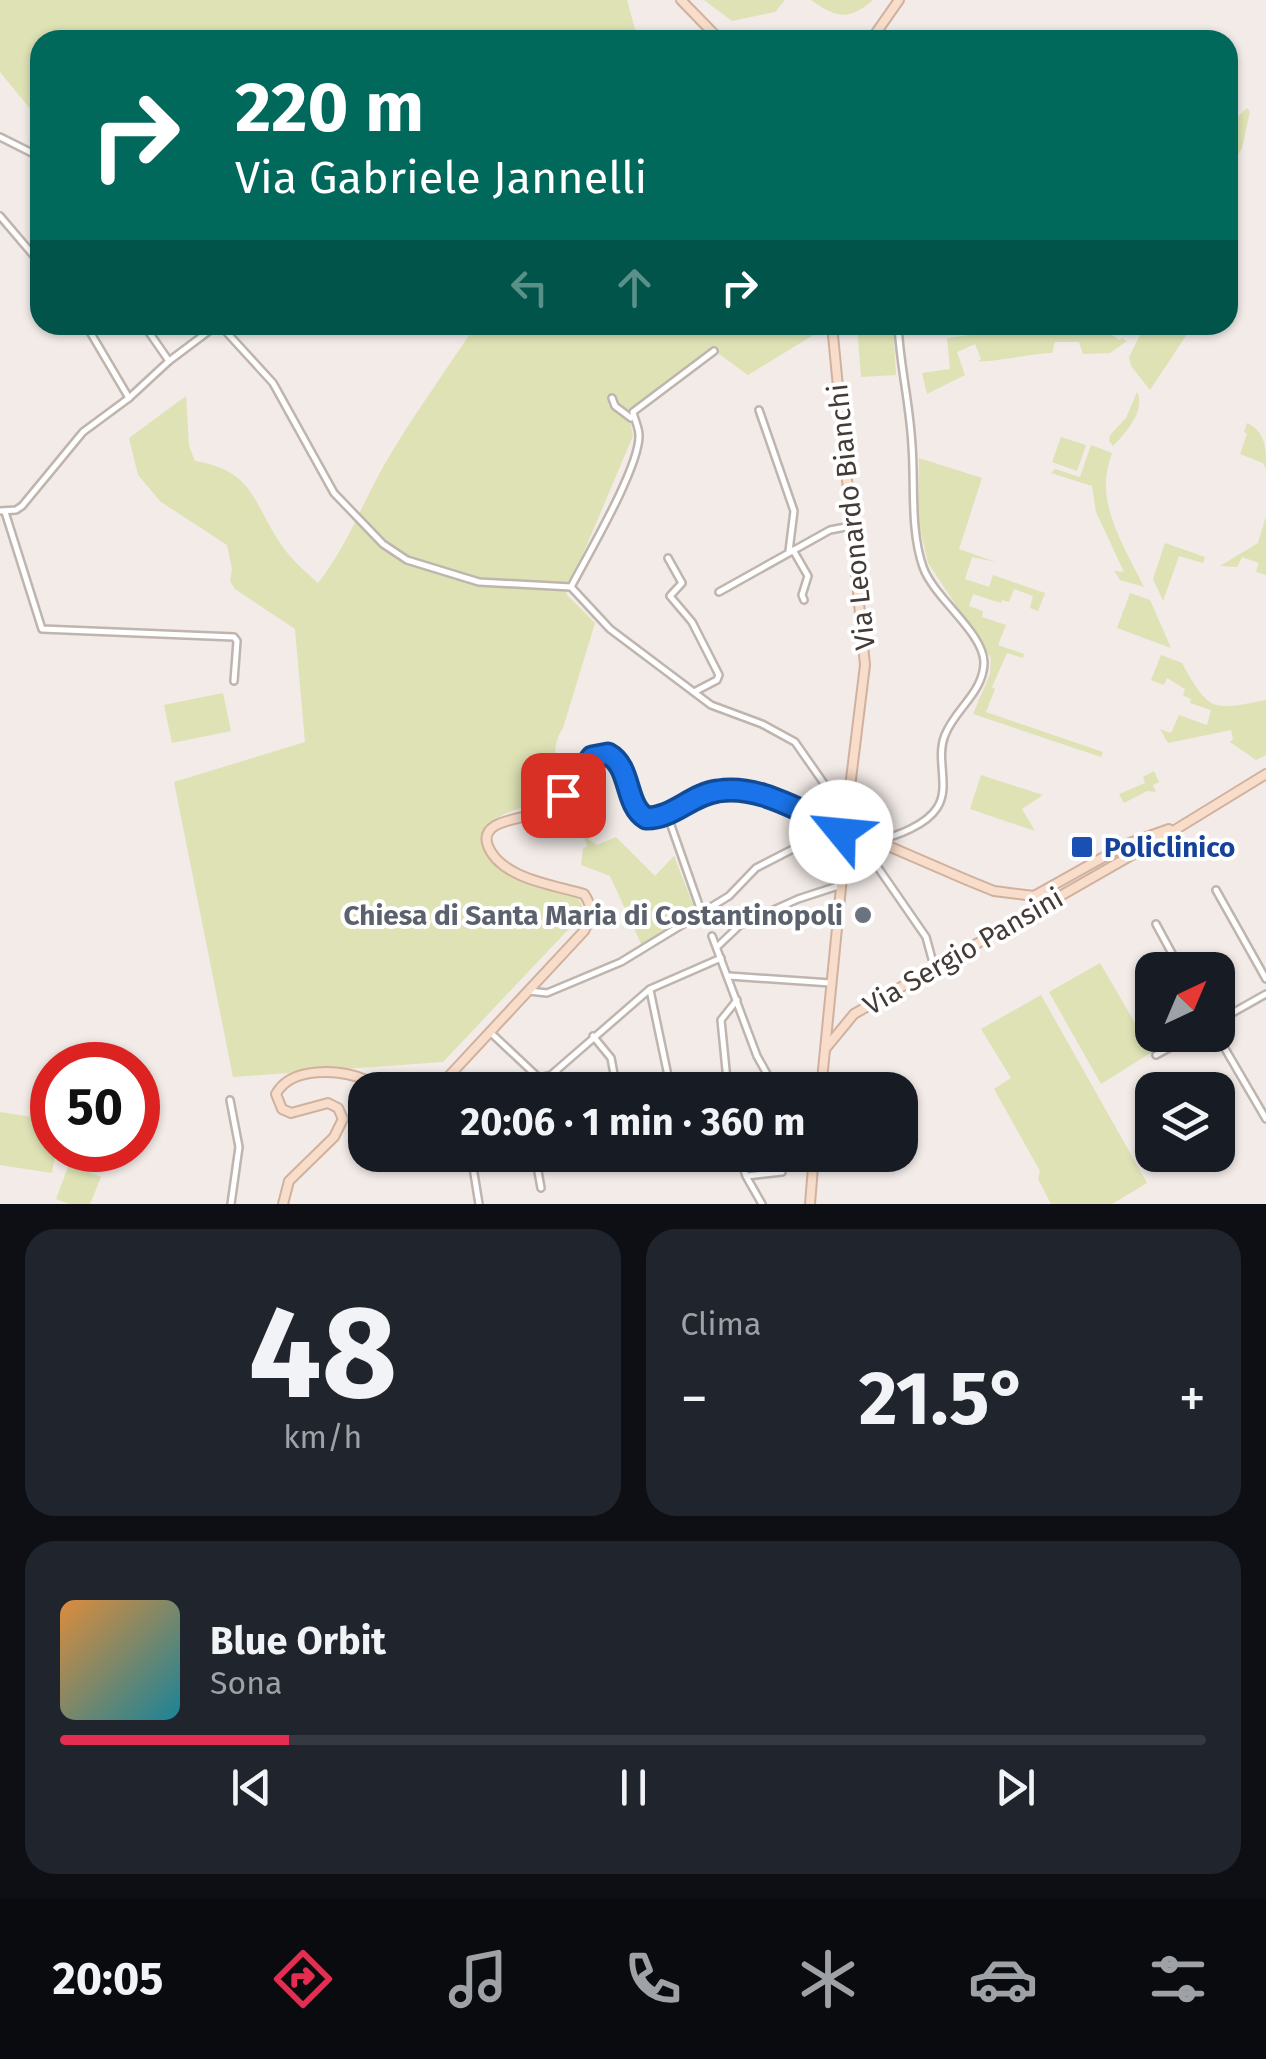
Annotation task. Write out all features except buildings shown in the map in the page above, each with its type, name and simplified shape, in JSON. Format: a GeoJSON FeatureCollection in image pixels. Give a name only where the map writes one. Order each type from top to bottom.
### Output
{"type":"FeatureCollection","features":[{"type":"Feature","properties":{"kind":"main road"},"geometry":{"type":"LineString","coordinates":[[682,0],[710,30]]}},
{"type":"Feature","properties":{"kind":"main road"},"geometry":{"type":"LineString","coordinates":[[880,30],[899,0]]}},
{"type":"Feature","properties":{"kind":"main road","name":"Via Leonardo Bianchi"},"geometry":{"type":"LineString","coordinates":[[833,335],[865,665],[848,817],[843,831]]}},
{"type":"Feature","properties":{"kind":"main road"},"geometry":{"type":"LineString","coordinates":[[453,1072],[591,918],[590,902],[584,894],[520,876],[488,847],[487,836],[492,826],[542,813],[554,805],[592,757],[602,753],[613,756],[620,764],[638,813],[650,819],[716,791],[762,795],[828,827],[860,834],[994,891],[1034,896],[1128,844],[1182,824]]}},
{"type":"Feature","properties":{"kind":"main road","name":"Via Sergio Pansini"},"geometry":{"type":"LineString","coordinates":[[826,1048],[854,1014],[1266,774]]}},
{"type":"Feature","properties":{"kind":"main road"},"geometry":{"type":"LineString","coordinates":[[848,817],[860,834]]}},
{"type":"Feature","properties":{"kind":"main road"},"geometry":{"type":"LineString","coordinates":[[823,1072],[845,846],[843,831]]}},
{"type":"Feature","properties":{"kind":"main road"},"geometry":{"type":"LineString","coordinates":[[845,846],[852,848],[860,834]]}},
{"type":"Feature","properties":{"kind":"main road"},"geometry":{"type":"LineString","coordinates":[[283,1204],[289,1181],[334,1137],[343,1118],[338,1108],[328,1102],[291,1113],[282,1110],[276,1100],[281,1085],[293,1077],[348,1075]]}},
{"type":"Feature","properties":{"kind":"main road"},"geometry":{"type":"LineString","coordinates":[[810,1204],[813,1172]]}},
{"type":"Feature","properties":{"kind":"street"},"geometry":{"type":"LineString","coordinates":[[0,137],[30,151]]}},
{"type":"Feature","properties":{"kind":"street"},"geometry":{"type":"LineString","coordinates":[[0,216],[30,251]]}},
{"type":"Feature","properties":{"kind":"street"},"geometry":{"type":"LineString","coordinates":[[92,335],[129,398]]}},
{"type":"Feature","properties":{"kind":"street"},"geometry":{"type":"LineString","coordinates":[[151,335],[169,361]]}},
{"type":"Feature","properties":{"kind":"street"},"geometry":{"type":"LineString","coordinates":[[204,335],[82,432],[22,506],[2,511],[42,629],[229,636],[236,641],[234,681]]}},
{"type":"Feature","properties":{"kind":"street"},"geometry":{"type":"LineString","coordinates":[[227,335],[273,383],[334,493],[384,544],[407,560],[480,582],[571,588],[610,630],[711,705],[762,724],[795,742],[848,817]]}},
{"type":"Feature","properties":{"kind":"street"},"geometry":{"type":"LineString","coordinates":[[875,840],[925,820],[939,806],[943,796],[939,754],[946,733],[975,692],[984,667],[976,642],[928,579],[922,564],[899,335]]}},
{"type":"Feature","properties":{"kind":"street"},"geometry":{"type":"LineString","coordinates":[[571,588],[630,467],[639,435],[633,412],[714,351]]}},
{"type":"Feature","properties":{"kind":"street"},"geometry":{"type":"LineString","coordinates":[[612,398],[623,413],[634,419]]}},
{"type":"Feature","properties":{"kind":"street"},"geometry":{"type":"LineString","coordinates":[[759,410],[794,510],[791,550],[808,576],[804,600]]}},
{"type":"Feature","properties":{"kind":"street"},"geometry":{"type":"LineString","coordinates":[[719,592],[830,530],[851,526]]}},
{"type":"Feature","properties":{"kind":"street"},"geometry":{"type":"LineString","coordinates":[[668,558],[682,584],[670,596],[692,622],[719,675],[717,680],[694,692]]}},
{"type":"Feature","properties":{"kind":"street"},"geometry":{"type":"LineString","coordinates":[[667,814],[700,908]]}},
{"type":"Feature","properties":{"kind":"street"},"geometry":{"type":"LineString","coordinates":[[529,991],[547,993],[621,962],[728,896],[756,868],[828,827]]}},
{"type":"Feature","properties":{"kind":"street"},"geometry":{"type":"LineString","coordinates":[[860,834],[926,937],[932,960]]}},
{"type":"Feature","properties":{"kind":"street"},"geometry":{"type":"LineString","coordinates":[[717,947],[740,925],[841,885]]}},
{"type":"Feature","properties":{"kind":"street"},"geometry":{"type":"LineString","coordinates":[[1216,890],[1266,980]]}},
{"type":"Feature","properties":{"kind":"street"},"geometry":{"type":"LineString","coordinates":[[1156,924],[1172,952]]}},
{"type":"Feature","properties":{"kind":"street"},"geometry":{"type":"LineString","coordinates":[[712,936],[766,1072]]}},
{"type":"Feature","properties":{"kind":"street"},"geometry":{"type":"LineString","coordinates":[[557,1072],[650,989],[721,958]]}},
{"type":"Feature","properties":{"kind":"street"},"geometry":{"type":"LineString","coordinates":[[728,976],[831,983]]}},
{"type":"Feature","properties":{"kind":"street"},"geometry":{"type":"LineString","coordinates":[[650,989],[668,1072]]}},
{"type":"Feature","properties":{"kind":"street"},"geometry":{"type":"LineString","coordinates":[[1235,1011],[1266,994]]}},
{"type":"Feature","properties":{"kind":"street"},"geometry":{"type":"LineString","coordinates":[[726,1072],[721,1020],[737,1000]]}},
{"type":"Feature","properties":{"kind":"street"},"geometry":{"type":"LineString","coordinates":[[490,1032],[533,1072]]}},
{"type":"Feature","properties":{"kind":"street"},"geometry":{"type":"LineString","coordinates":[[593,1036],[612,1058],[614,1072]]}},
{"type":"Feature","properties":{"kind":"street"},"geometry":{"type":"LineString","coordinates":[[1156,1055],[1162,1052]]}},
{"type":"Feature","properties":{"kind":"street"},"geometry":{"type":"LineString","coordinates":[[1228,1052],[1266,1119]]}},
{"type":"Feature","properties":{"kind":"street"},"geometry":{"type":"LineString","coordinates":[[230,1100],[238,1132],[231,1204]]}},
{"type":"Feature","properties":{"kind":"street"},"geometry":{"type":"LineString","coordinates":[[474,1172],[479,1204]]}},
{"type":"Feature","properties":{"kind":"street"},"geometry":{"type":"LineString","coordinates":[[538,1172],[541,1188]]}},
{"type":"Feature","properties":{"kind":"street"},"geometry":{"type":"LineString","coordinates":[[745,1172],[762,1204]]}},
{"type":"Feature","properties":{"kind":"street"},"geometry":{"type":"LineString","coordinates":[[746,1176],[782,1172]]}},
{"type":"Feature","properties":{"kind":"green space"},"geometry":{"type":"Polygon","coordinates":[[[0,0],[627,0],[635,30],[30,30],[30,109],[0,72],[0,0]]]}},
{"type":"Feature","properties":{"kind":"green space"},"geometry":{"type":"Polygon","coordinates":[[[704,0],[785,0],[775,12],[732,21],[704,0]]]}},
{"type":"Feature","properties":{"kind":"green space"},"geometry":{"type":"Polygon","coordinates":[[[811,0],[873,0],[842,15],[811,0]]]}},
{"type":"Feature","properties":{"kind":"green space"},"geometry":{"type":"Polygon","coordinates":[[[1247,108],[1250,112],[1238,155],[1238,117],[1247,108]]]}},
{"type":"Feature","properties":{"kind":"green space"},"geometry":{"type":"Polygon","coordinates":[[[469,335],[813,335],[748,375],[712,349],[628,410],[633,436],[566,594],[595,623],[557,742],[555,755],[562,784],[541,801],[500,817],[481,835],[495,862],[506,871],[533,884],[577,896],[582,905],[581,916],[443,1062],[233,1077],[174,782],[305,742],[295,629],[235,589],[230,581],[227,545],[161,502],[138,475],[129,438],[186,396],[189,446],[195,461],[231,473],[242,482],[285,550],[318,583],[345,541],[393,449],[469,335]]]}},
{"type":"Feature","properties":{"kind":"green space"},"geometry":{"type":"Polygon","coordinates":[[[858,335],[894,335],[896,375],[861,377],[858,335]]]}},
{"type":"Feature","properties":{"kind":"green space"},"geometry":{"type":"Polygon","coordinates":[[[1112,335],[1127,341],[1110,353],[1083,354],[1079,342],[1055,342],[1052,353],[984,361],[978,361],[981,359],[975,344],[957,352],[965,375],[927,394],[922,373],[950,369],[947,338],[1112,335]]]}},
{"type":"Feature","properties":{"kind":"green space"},"geometry":{"type":"Polygon","coordinates":[[[1140,335],[1186,335],[1150,390],[1131,366],[1129,357],[1140,335]]]}},
{"type":"Feature","properties":{"kind":"green space"},"geometry":{"type":"Polygon","coordinates":[[[1137,392],[1137,414],[1113,446],[1110,435],[1126,418],[1137,392]]]}},
{"type":"Feature","properties":{"kind":"green space"},"geometry":{"type":"Polygon","coordinates":[[[1247,423],[1261,436],[1266,469],[1263,463],[1240,454],[1247,423]]]}},
{"type":"Feature","properties":{"kind":"green space"},"geometry":{"type":"Polygon","coordinates":[[[1061,437],[1086,445],[1077,471],[1052,462],[1061,437]]]}},
{"type":"Feature","properties":{"kind":"green space"},"geometry":{"type":"Polygon","coordinates":[[[1091,445],[1112,453],[1107,471],[1108,505],[1144,587],[1120,580],[1114,571],[1124,572],[1096,512],[1092,486],[1051,473],[1055,469],[1080,477],[1091,445]]]}},
{"type":"Feature","properties":{"kind":"green space"},"geometry":{"type":"Polygon","coordinates":[[[919,458],[982,478],[959,549],[996,562],[972,557],[965,579],[989,587],[993,575],[1045,593],[1038,611],[1030,608],[1033,596],[1014,589],[1009,602],[1001,603],[973,594],[969,606],[983,611],[982,617],[1006,625],[998,645],[1024,654],[1023,658],[1007,653],[986,712],[1103,752],[1101,757],[973,714],[990,674],[991,658],[928,563],[918,520],[919,458]]]}},
{"type":"Feature","properties":{"kind":"green space"},"geometry":{"type":"Polygon","coordinates":[[[1266,516],[1266,575],[1256,572],[1259,563],[1242,557],[1237,567],[1220,566],[1258,543],[1266,516]]]}},
{"type":"Feature","properties":{"kind":"green space"},"geometry":{"type":"Polygon","coordinates":[[[1165,543],[1205,557],[1203,563],[1179,556],[1163,601],[1153,579],[1165,543]]]}},
{"type":"Feature","properties":{"kind":"green space"},"geometry":{"type":"Polygon","coordinates":[[[1130,593],[1150,600],[1171,648],[1117,628],[1130,593]]]}},
{"type":"Feature","properties":{"kind":"green space"},"geometry":{"type":"Polygon","coordinates":[[[1161,655],[1182,663],[1199,692],[1215,704],[1234,706],[1266,700],[1266,755],[1256,760],[1230,742],[1231,730],[1168,743],[1160,729],[1171,733],[1179,715],[1207,725],[1211,710],[1190,703],[1191,699],[1183,695],[1185,689],[1167,678],[1164,685],[1151,680],[1161,655]]]}},
{"type":"Feature","properties":{"kind":"green space"},"geometry":{"type":"Polygon","coordinates":[[[223,693],[231,731],[172,743],[164,705],[223,693]]]}},
{"type":"Feature","properties":{"kind":"green space"},"geometry":{"type":"Polygon","coordinates":[[[1154,771],[1159,782],[1153,785],[1156,792],[1147,791],[1124,803],[1119,794],[1145,783],[1143,777],[1154,771]]]}},
{"type":"Feature","properties":{"kind":"green space"},"geometry":{"type":"Polygon","coordinates":[[[981,775],[1043,795],[1022,809],[1035,831],[970,809],[981,775]]]}},
{"type":"Feature","properties":{"kind":"green space"},"geometry":{"type":"Polygon","coordinates":[[[584,836],[597,845],[616,837],[655,876],[674,856],[696,912],[642,946],[610,876],[581,865],[587,846],[584,836]]]}},
{"type":"Feature","properties":{"kind":"green space"},"geometry":{"type":"Polygon","coordinates":[[[1100,963],[1135,1023],[1135,1052],[1152,1052],[1101,1084],[1049,992],[1100,963]]]}},
{"type":"Feature","properties":{"kind":"green space"},"geometry":{"type":"Polygon","coordinates":[[[1041,995],[1135,1162],[1135,1172],[1141,1172],[1147,1183],[1112,1204],[1051,1204],[1038,1179],[1040,1171],[994,1089],[1011,1078],[981,1029],[1041,995]]]}},
{"type":"Feature","properties":{"kind":"green space"},"geometry":{"type":"Polygon","coordinates":[[[0,1112],[30,1117],[30,1170],[0,1165],[0,1112]]]}},
{"type":"Feature","properties":{"kind":"green space"},"geometry":{"type":"Polygon","coordinates":[[[66,1172],[89,1172],[101,1177],[90,1204],[69,1204],[56,1199],[66,1172]]]}},
{"type":"Feature","properties":{"kind":"place","name":"Policlinico"},"geometry":{"type":"Point","coordinates":[1082,847]}},
{"type":"Feature","properties":{"kind":"place","name":"Chiesa di Santa Maria di Costantinopoli"},"geometry":{"type":"Point","coordinates":[863,915]}},
{"type":"Feature","properties":{"kind":"route"},"geometry":{"type":"LineString","coordinates":[[563,795],[592,757],[602,753],[617,759],[636,809],[646,818],[667,814],[716,791],[739,792],[762,795],[844,829],[841,832]]}}]}
